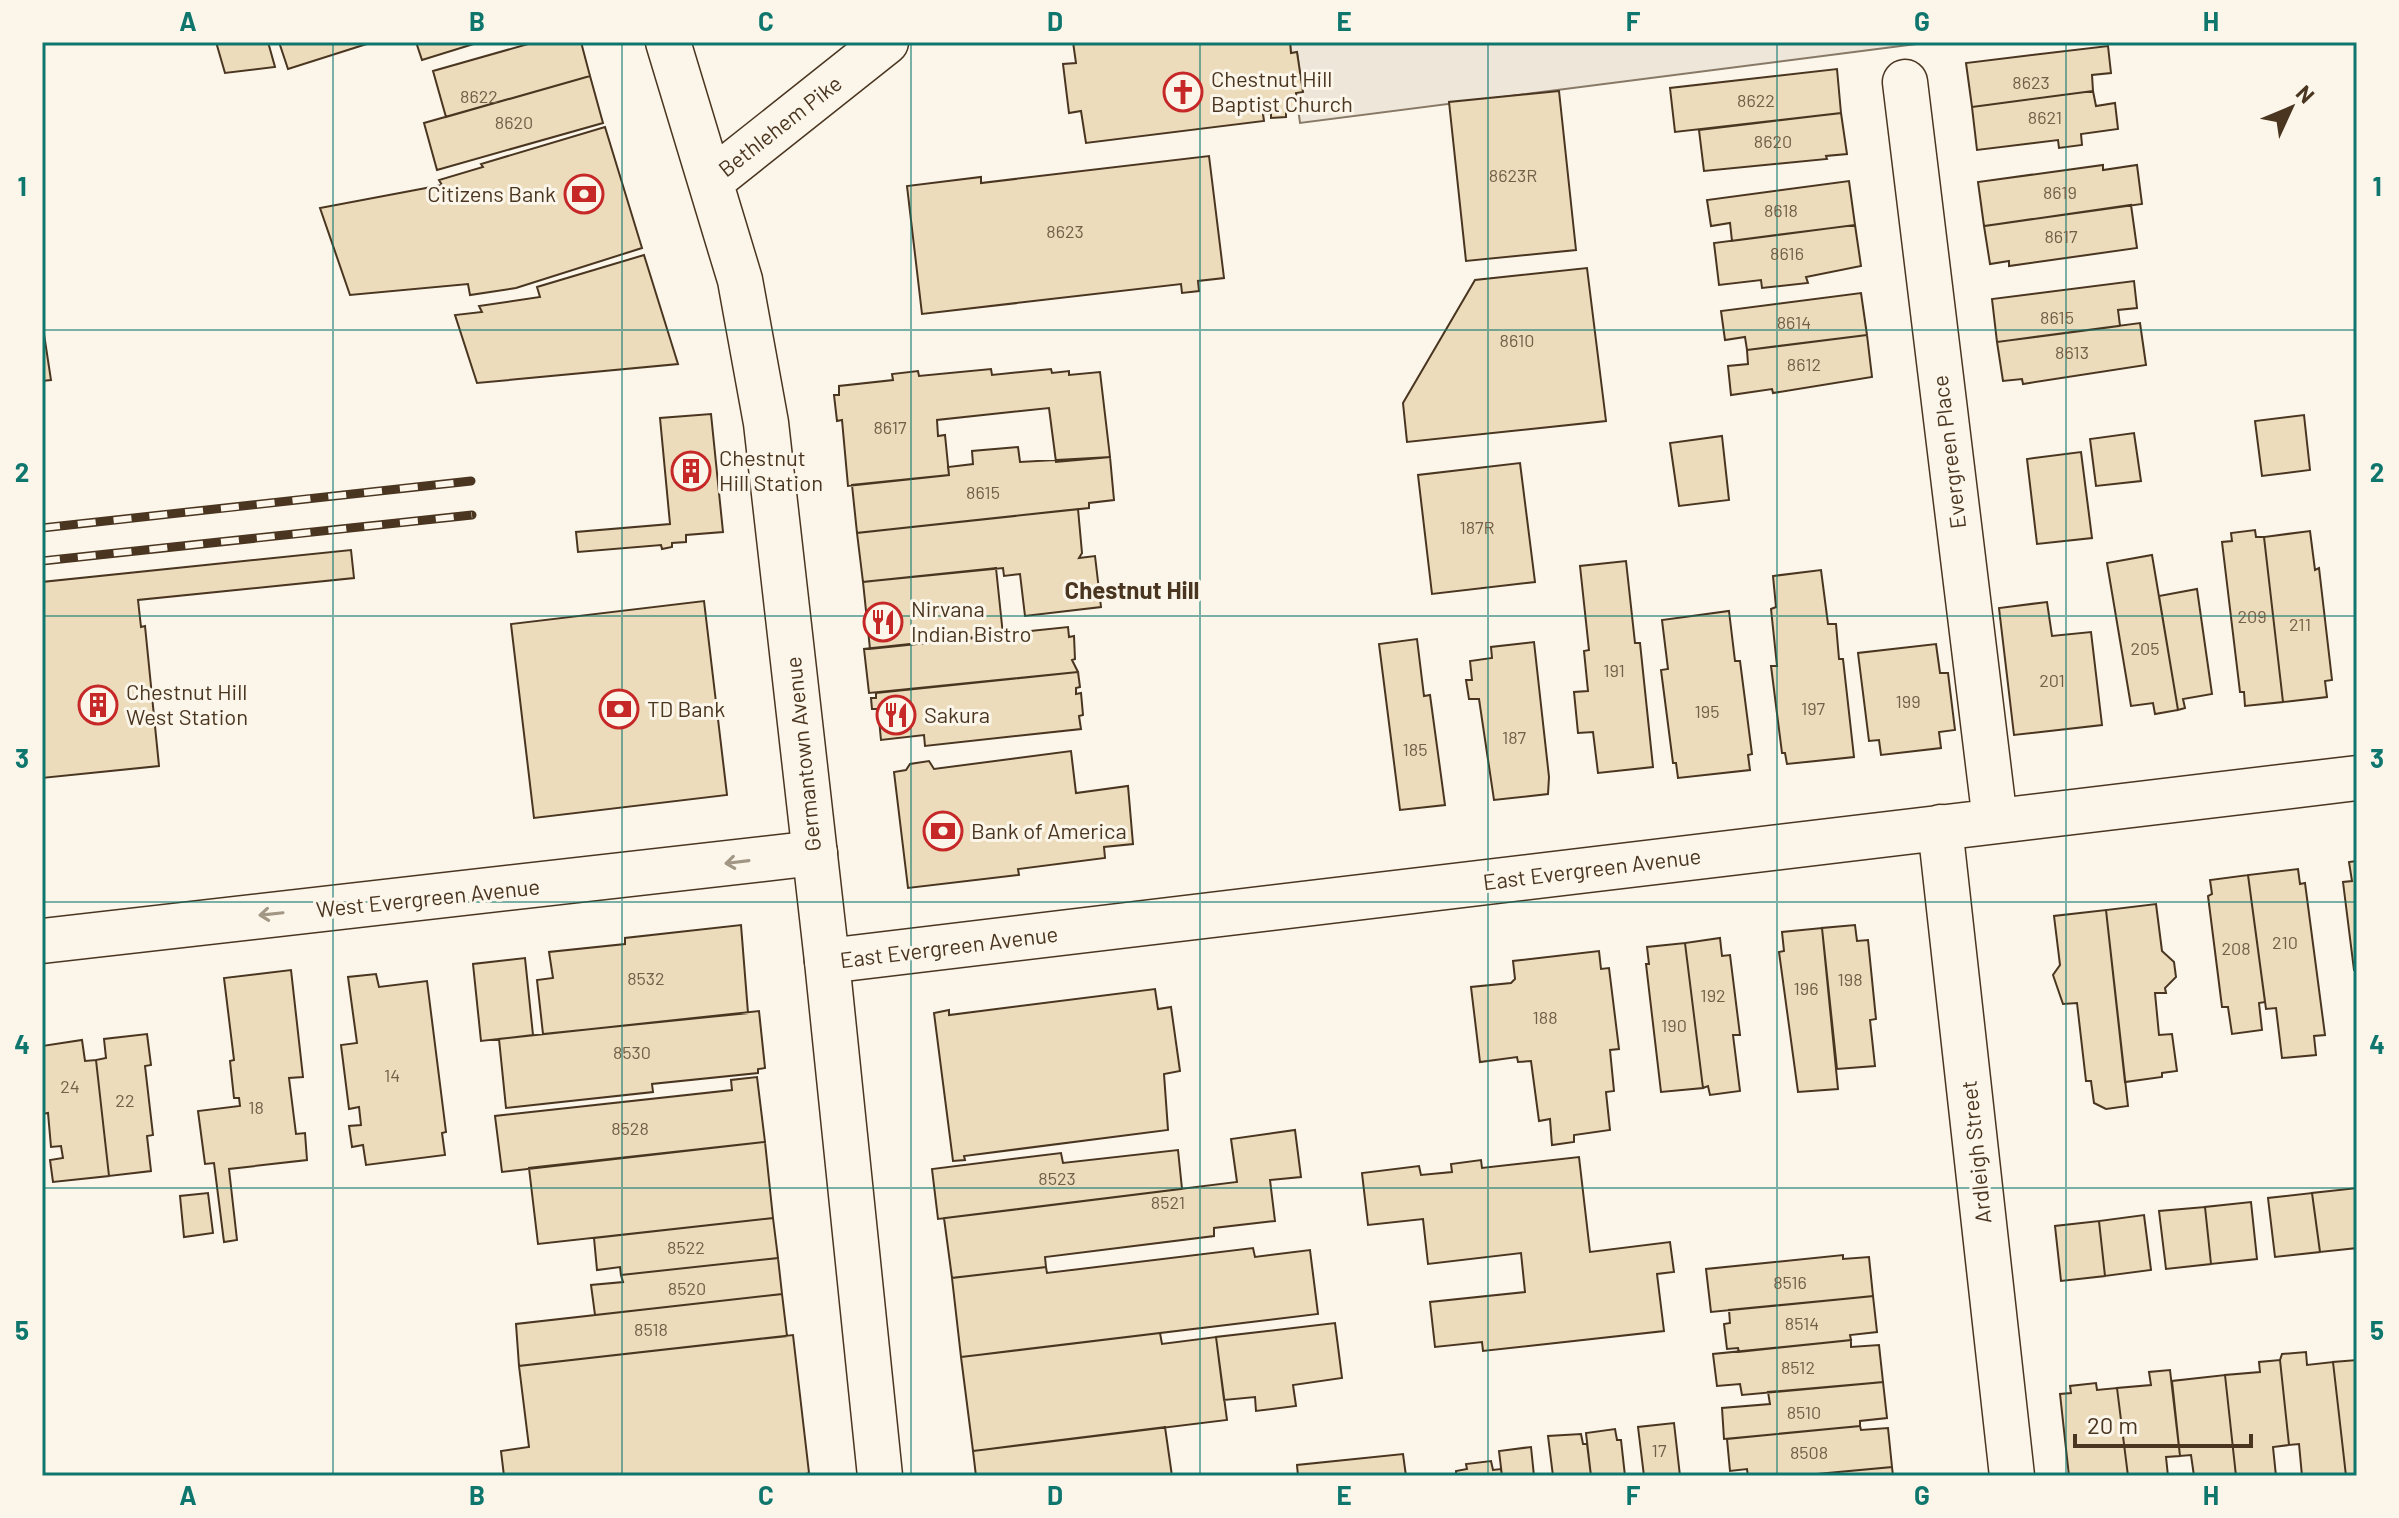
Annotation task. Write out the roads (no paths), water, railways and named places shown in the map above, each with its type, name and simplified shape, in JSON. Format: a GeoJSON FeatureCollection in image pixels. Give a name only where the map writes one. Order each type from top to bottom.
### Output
{"type":"FeatureCollection","features":[{"type":"Feature","properties":{"kind":"street","name":"Germantown Avenue"},"geometry":{"type":"LineString","coordinates":[[668,42],[740,280],[761,393],[827,961],[880,1476]]}},
{"type":"Feature","properties":{"kind":"street","name":"Bethlehem Pike"},"geometry":{"type":"LineString","coordinates":[[711,181],[886,42]]}},
{"type":"Feature","properties":{"kind":"street","name":"Evergreen Place"},"geometry":{"type":"LineString","coordinates":[[1905,82],[1995,821]]}},
{"type":"Feature","properties":{"kind":"street","name":"East Evergreen Avenue"},"geometry":{"type":"LineString","coordinates":[[827,961],[2357,778]]}},
{"type":"Feature","properties":{"kind":"street","name":"Ardleigh Street"},"geometry":{"type":"LineString","coordinates":[[1940,827],[2012,1476]]}},
{"type":"Feature","properties":{"kind":"street","name":"West Evergreen Avenue"},"geometry":{"type":"LineString","coordinates":[[42,941],[815,853]]}},
{"type":"Feature","properties":{"kind":"railway"},"geometry":{"type":"LineString","coordinates":[[42,528],[471,481]]}},
{"type":"Feature","properties":{"kind":"railway"},"geometry":{"type":"LineString","coordinates":[[42,561],[472,515]]}},
{"type":"Feature","properties":{"kind":"place","name":"Chestnut Hill Baptist Church"},"geometry":{"type":"Point","coordinates":[1183,92]}},
{"type":"Feature","properties":{"kind":"place","name":"Citizens Bank"},"geometry":{"type":"Point","coordinates":[584,194]}},
{"type":"Feature","properties":{"kind":"place","name":"Chestnut Hill Station"},"geometry":{"type":"Point","coordinates":[691,471]}},
{"type":"Feature","properties":{"kind":"place","name":"Nirvana Indian Bistro"},"geometry":{"type":"Point","coordinates":[883,622]}},
{"type":"Feature","properties":{"kind":"place","name":"Chestnut Hill West Station"},"geometry":{"type":"Point","coordinates":[98,705]}},
{"type":"Feature","properties":{"kind":"place","name":"TD Bank"},"geometry":{"type":"Point","coordinates":[619,709]}},
{"type":"Feature","properties":{"kind":"place","name":"Sakura"},"geometry":{"type":"Point","coordinates":[896,715]}},
{"type":"Feature","properties":{"kind":"place","name":"Bank of America"},"geometry":{"type":"Point","coordinates":[943,831]}},
{"type":"Feature","properties":{"kind":"district","name":"Chestnut Hill"},"geometry":{"type":"Point","coordinates":[1132,591]}}]}
